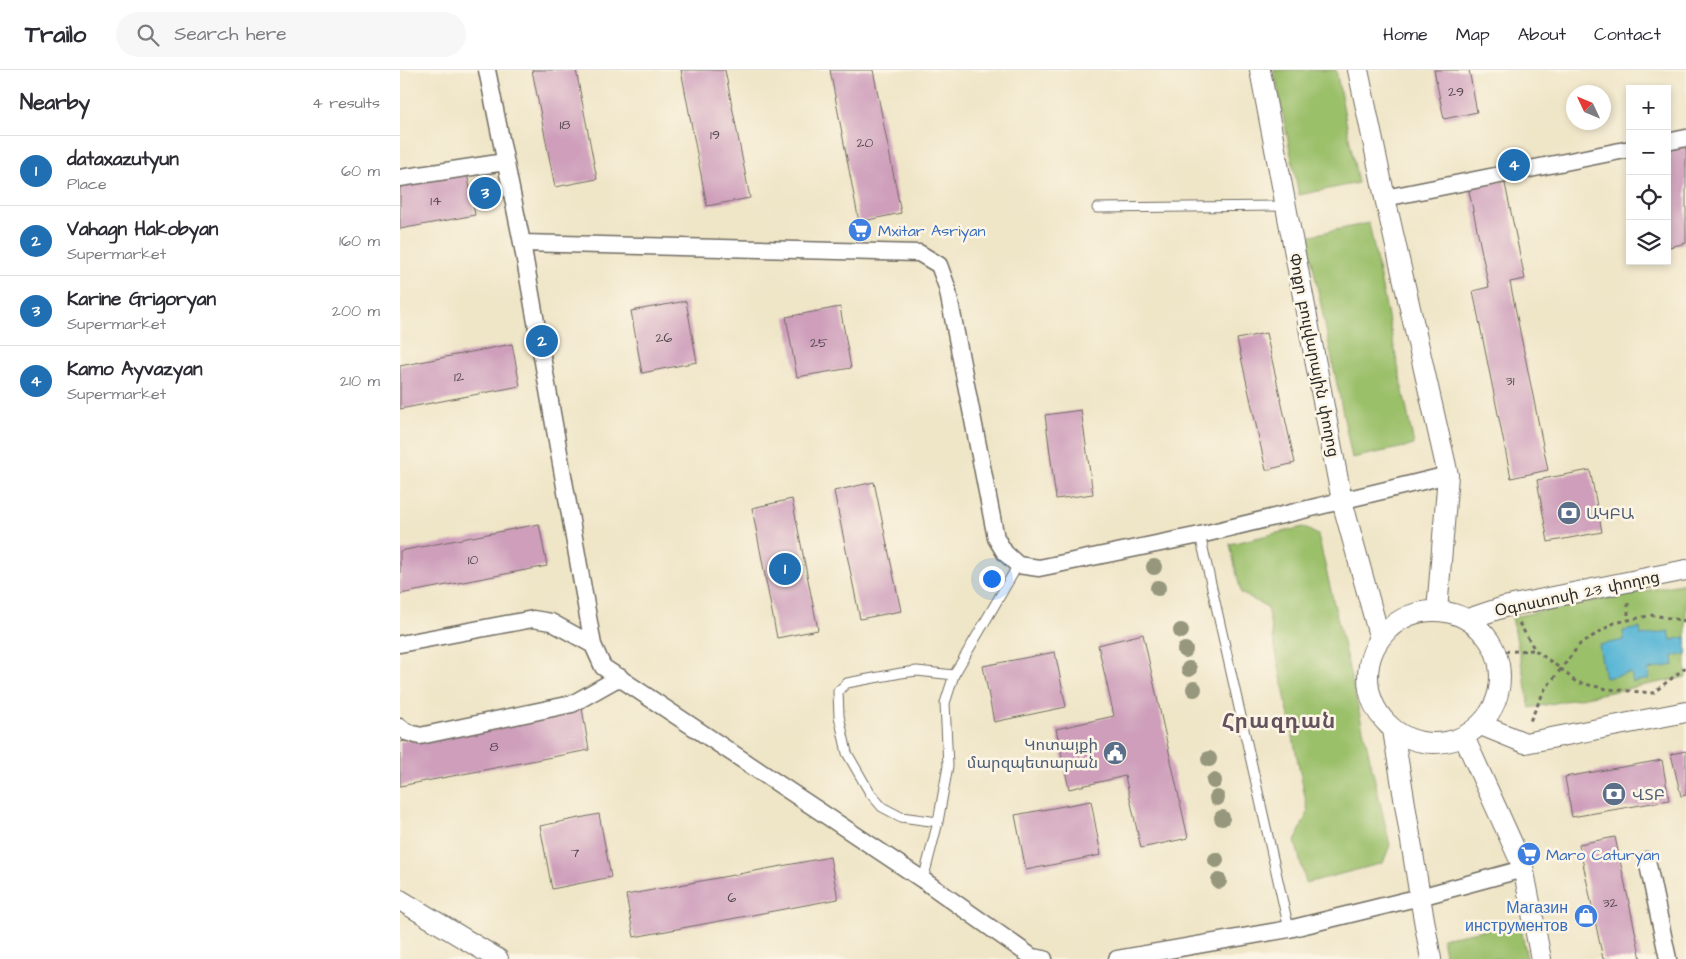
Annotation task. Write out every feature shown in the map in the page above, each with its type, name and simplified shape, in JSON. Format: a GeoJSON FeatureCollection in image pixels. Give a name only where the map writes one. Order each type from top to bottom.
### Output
{"type":"FeatureCollection","features":[{"type":"Feature","properties":{"kind":"street"},"geometry":{"type":"LineString","coordinates":[[487,70],[522,243],[593,645],[603,667],[923,880],[1032,957],[1044,959]]}},
{"type":"Feature","properties":{"kind":"street","name":"Փոքր բուլվարային փողոց"},"geometry":{"type":"LineString","coordinates":[[1260,70],[1342,501],[1380,638]]}},
{"type":"Feature","properties":{"kind":"street"},"geometry":{"type":"LineString","coordinates":[[1358,70],[1448,475],[1436,610]]}},
{"type":"Feature","properties":{"kind":"street"},"geometry":{"type":"LineString","coordinates":[[1671,141],[1686,138]]}},
{"type":"Feature","properties":{"kind":"street"},"geometry":{"type":"LineString","coordinates":[[1385,198],[1626,150]]}},
{"type":"Feature","properties":{"kind":"street"},"geometry":{"type":"LineString","coordinates":[[400,178],[505,162]]}},
{"type":"Feature","properties":{"kind":"street"},"geometry":{"type":"LineString","coordinates":[[522,243],[919,253],[939,265],[947,287],[996,538],[1005,553],[1018,565],[1038,568],[1200,535],[1448,475]]}},
{"type":"Feature","properties":{"kind":"street","name":"Օգոստոսի 23 փողոց"},"geometry":{"type":"LineString","coordinates":[[1468,618],[1504,607],[1686,570]]}},
{"type":"Feature","properties":{"kind":"street"},"geometry":{"type":"LineString","coordinates":[[1436,610],[1468,618],[1482,631],[1497,652],[1501,678],[1496,704],[1481,725],[1464,737],[1446,743],[1428,744],[1410,740],[1393,730],[1376,711],[1368,687],[1369,662],[1380,638],[1391,626],[1405,617],[1420,612],[1436,610]]}},
{"type":"Feature","properties":{"kind":"street"},"geometry":{"type":"LineString","coordinates":[[400,644],[533,619],[551,622],[593,645]]}},
{"type":"Feature","properties":{"kind":"street"},"geometry":{"type":"LineString","coordinates":[[400,727],[406,732],[420,736],[572,704],[620,677]]}},
{"type":"Feature","properties":{"kind":"street"},"geometry":{"type":"LineString","coordinates":[[1481,725],[1525,743],[1686,712]]}},
{"type":"Feature","properties":{"kind":"street"},"geometry":{"type":"LineString","coordinates":[[1393,730],[1431,959]]}},
{"type":"Feature","properties":{"kind":"street"},"geometry":{"type":"LineString","coordinates":[[1464,737],[1523,869],[1541,959]]}},
{"type":"Feature","properties":{"kind":"street"},"geometry":{"type":"LineString","coordinates":[[1647,860],[1668,959]]}},
{"type":"Feature","properties":{"kind":"street"},"geometry":{"type":"LineString","coordinates":[[1118,959],[1289,929],[1420,897],[1523,869]]}},
{"type":"Feature","properties":{"kind":"street"},"geometry":{"type":"LineString","coordinates":[[400,900],[498,959]]}},
{"type":"Feature","properties":{"kind":"lane"},"geometry":{"type":"LineString","coordinates":[[1098,208],[1286,206]]}},
{"type":"Feature","properties":{"kind":"lane"},"geometry":{"type":"LineString","coordinates":[[1200,535],[1289,929]]}},
{"type":"Feature","properties":{"kind":"lane"},"geometry":{"type":"LineString","coordinates":[[923,880],[938,822],[948,766],[945,703],[954,675],[1018,565]]}},
{"type":"Feature","properties":{"kind":"lane"},"geometry":{"type":"LineString","coordinates":[[938,822],[901,817],[882,807],[870,793],[847,753],[839,716],[838,691],[847,683],[900,673],[917,671],[954,675]]}},
{"type":"Feature","properties":{"kind":"path"},"geometry":{"type":"LineString","coordinates":[[1628,602],[1628,620]]}},
{"type":"Feature","properties":{"kind":"path"},"geometry":{"type":"LineString","coordinates":[[1527,728],[1545,689],[1580,644],[1614,623],[1653,614],[1686,622]]}},
{"type":"Feature","properties":{"kind":"path"},"geometry":{"type":"LineString","coordinates":[[1519,623],[1534,650],[1576,682],[1607,689],[1653,693],[1685,668],[1686,673]]}},
{"type":"Feature","properties":{"kind":"path"},"geometry":{"type":"LineString","coordinates":[[1497,652],[1534,650]]}},
{"type":"Feature","properties":{"kind":"green space"},"geometry":{"type":"Polygon","coordinates":[[[1274,70],[1336,70],[1358,183],[1299,195],[1274,70]]]}},
{"type":"Feature","properties":{"kind":"green space"},"geometry":{"type":"Polygon","coordinates":[[[1369,223],[1414,445],[1352,458],[1307,236],[1369,223]]]}},
{"type":"Feature","properties":{"kind":"green space"},"geometry":{"type":"Polygon","coordinates":[[[1303,527],[1318,535],[1390,845],[1383,863],[1306,883],[1295,841],[1308,812],[1267,607],[1241,593],[1230,544],[1303,527]]]}},
{"type":"Feature","properties":{"kind":"green space"},"geometry":{"type":"Polygon","coordinates":[[[1686,583],[1686,677],[1530,708],[1512,617],[1686,583]]]}},
{"type":"Feature","properties":{"kind":"green space"},"geometry":{"type":"Polygon","coordinates":[[[1520,923],[1527,959],[1446,959],[1442,938],[1520,923]]]}},
{"type":"Feature","properties":{"kind":"water"},"geometry":{"type":"Polygon","coordinates":[[[1640,628],[1641,636],[1669,631],[1671,640],[1686,637],[1686,654],[1673,656],[1674,665],[1648,670],[1649,679],[1633,682],[1631,673],[1605,678],[1599,645],[1624,640],[1623,631],[1640,628]]]}},
{"type":"Feature","properties":{"kind":"building"},"geometry":{"type":"Polygon","coordinates":[[[532,70],[576,70],[597,179],[555,187],[532,70]]]}},
{"type":"Feature","properties":{"kind":"building"},"geometry":{"type":"Polygon","coordinates":[[[681,70],[725,70],[750,198],[707,206],[681,70]]]}},
{"type":"Feature","properties":{"kind":"building"},"geometry":{"type":"Polygon","coordinates":[[[830,70],[873,70],[901,213],[859,222],[830,70]]]}},
{"type":"Feature","properties":{"kind":"building"},"geometry":{"type":"Polygon","coordinates":[[[1434,70],[1469,70],[1477,112],[1444,119],[1434,70]]]}},
{"type":"Feature","properties":{"kind":"building"},"geometry":{"type":"Polygon","coordinates":[[[1684,142],[1686,151],[1686,243],[1671,247],[1671,175],[1671,144],[1684,142]]]}},
{"type":"Feature","properties":{"kind":"building"},"geometry":{"type":"Polygon","coordinates":[[[467,173],[475,215],[400,229],[400,185],[467,173]]]}},
{"type":"Feature","properties":{"kind":"building"},"geometry":{"type":"Polygon","coordinates":[[[1504,179],[1525,279],[1510,282],[1548,470],[1511,478],[1473,291],[1489,287],[1468,186],[1504,179]]]}},
{"type":"Feature","properties":{"kind":"building"},"geometry":{"type":"Polygon","coordinates":[[[686,301],[697,362],[642,373],[631,311],[686,301]]]}},
{"type":"Feature","properties":{"kind":"building"},"geometry":{"type":"Polygon","coordinates":[[[840,307],[851,368],[797,377],[786,317],[840,307]]]}},
{"type":"Feature","properties":{"kind":"building"},"geometry":{"type":"Polygon","coordinates":[[[1266,333],[1295,463],[1266,470],[1237,339],[1266,333]]]}},
{"type":"Feature","properties":{"kind":"building"},"geometry":{"type":"Polygon","coordinates":[[[512,344],[520,386],[400,409],[400,366],[512,344]]]}},
{"type":"Feature","properties":{"kind":"building"},"geometry":{"type":"Polygon","coordinates":[[[1081,410],[1093,494],[1056,499],[1045,415],[1081,410]]]}},
{"type":"Feature","properties":{"kind":"building"},"geometry":{"type":"Polygon","coordinates":[[[1590,470],[1602,532],[1548,542],[1537,480],[1590,470]]]}},
{"type":"Feature","properties":{"kind":"building"},"geometry":{"type":"Polygon","coordinates":[[[874,482],[901,611],[860,619],[834,491],[874,482]]]}},
{"type":"Feature","properties":{"kind":"building"},"geometry":{"type":"Polygon","coordinates":[[[792,499],[818,630],[777,638],[752,508],[792,499]]]}},
{"type":"Feature","properties":{"kind":"building"},"geometry":{"type":"Polygon","coordinates":[[[539,524],[547,566],[400,594],[400,551],[539,524]]]}},
{"type":"Feature","properties":{"kind":"building","name":"Կոտայքի մարզպետարան"},"geometry":{"type":"Polygon","coordinates":[[[1143,634],[1188,838],[1141,848],[1125,776],[1069,789],[1056,729],[1114,716],[1098,645],[1143,634]]]}},
{"type":"Feature","properties":{"kind":"building"},"geometry":{"type":"Polygon","coordinates":[[[1055,652],[1066,707],[994,722],[983,666],[1055,652]]]}},
{"type":"Feature","properties":{"kind":"building"},"geometry":{"type":"Polygon","coordinates":[[[582,708],[589,750],[400,786],[400,742],[582,708]]]}},
{"type":"Feature","properties":{"kind":"building"},"geometry":{"type":"Polygon","coordinates":[[[1686,751],[1686,795],[1681,796],[1671,754],[1686,751]]]}},
{"type":"Feature","properties":{"kind":"building"},"geometry":{"type":"Polygon","coordinates":[[[1662,760],[1669,800],[1572,817],[1565,777],[1662,760]]]}},
{"type":"Feature","properties":{"kind":"building"},"geometry":{"type":"Polygon","coordinates":[[[1091,801],[1101,855],[1026,870],[1015,815],[1091,801]]]}},
{"type":"Feature","properties":{"kind":"building"},"geometry":{"type":"Polygon","coordinates":[[[599,814],[611,877],[552,889],[540,826],[599,814]]]}},
{"type":"Feature","properties":{"kind":"building"},"geometry":{"type":"Polygon","coordinates":[[[1615,837],[1641,959],[1603,959],[1579,844],[1615,837]]]}},
{"type":"Feature","properties":{"kind":"building"},"geometry":{"type":"Polygon","coordinates":[[[830,857],[838,899],[634,937],[626,895],[830,857]]]}},
{"type":"Feature","properties":{"kind":"place","name":"Kamo Ayvazyan"},"geometry":{"type":"Point","coordinates":[1514,165]}},
{"type":"Feature","properties":{"kind":"place","name":"Karine Grigoryan"},"geometry":{"type":"Point","coordinates":[485,193]}},
{"type":"Feature","properties":{"kind":"place","name":"Mxitar Asriyan"},"geometry":{"type":"Point","coordinates":[860,230]}},
{"type":"Feature","properties":{"kind":"place","name":"Vahagn Hakobyan"},"geometry":{"type":"Point","coordinates":[542,341]}},
{"type":"Feature","properties":{"kind":"place","name":"ԱԿԲԱ"},"geometry":{"type":"Point","coordinates":[1569,513]}},
{"type":"Feature","properties":{"kind":"place","name":"dataxazutyun"},"geometry":{"type":"Point","coordinates":[785,569]}},
{"type":"Feature","properties":{"kind":"place","name":"Կոտայքի մարզպետարան"},"geometry":{"type":"Point","coordinates":[1115,753]}},
{"type":"Feature","properties":{"kind":"place","name":"ՎՏԲ"},"geometry":{"type":"Point","coordinates":[1614,794]}},
{"type":"Feature","properties":{"kind":"place","name":"Maro Caturyan"},"geometry":{"type":"Point","coordinates":[1529,854]}},
{"type":"Feature","properties":{"kind":"place","name":"Магазин инструментов"},"geometry":{"type":"Point","coordinates":[1586,916]}},
{"type":"Feature","properties":{"kind":"district","name":"Հրազդան"},"geometry":{"type":"Point","coordinates":[1279,721]}}]}
